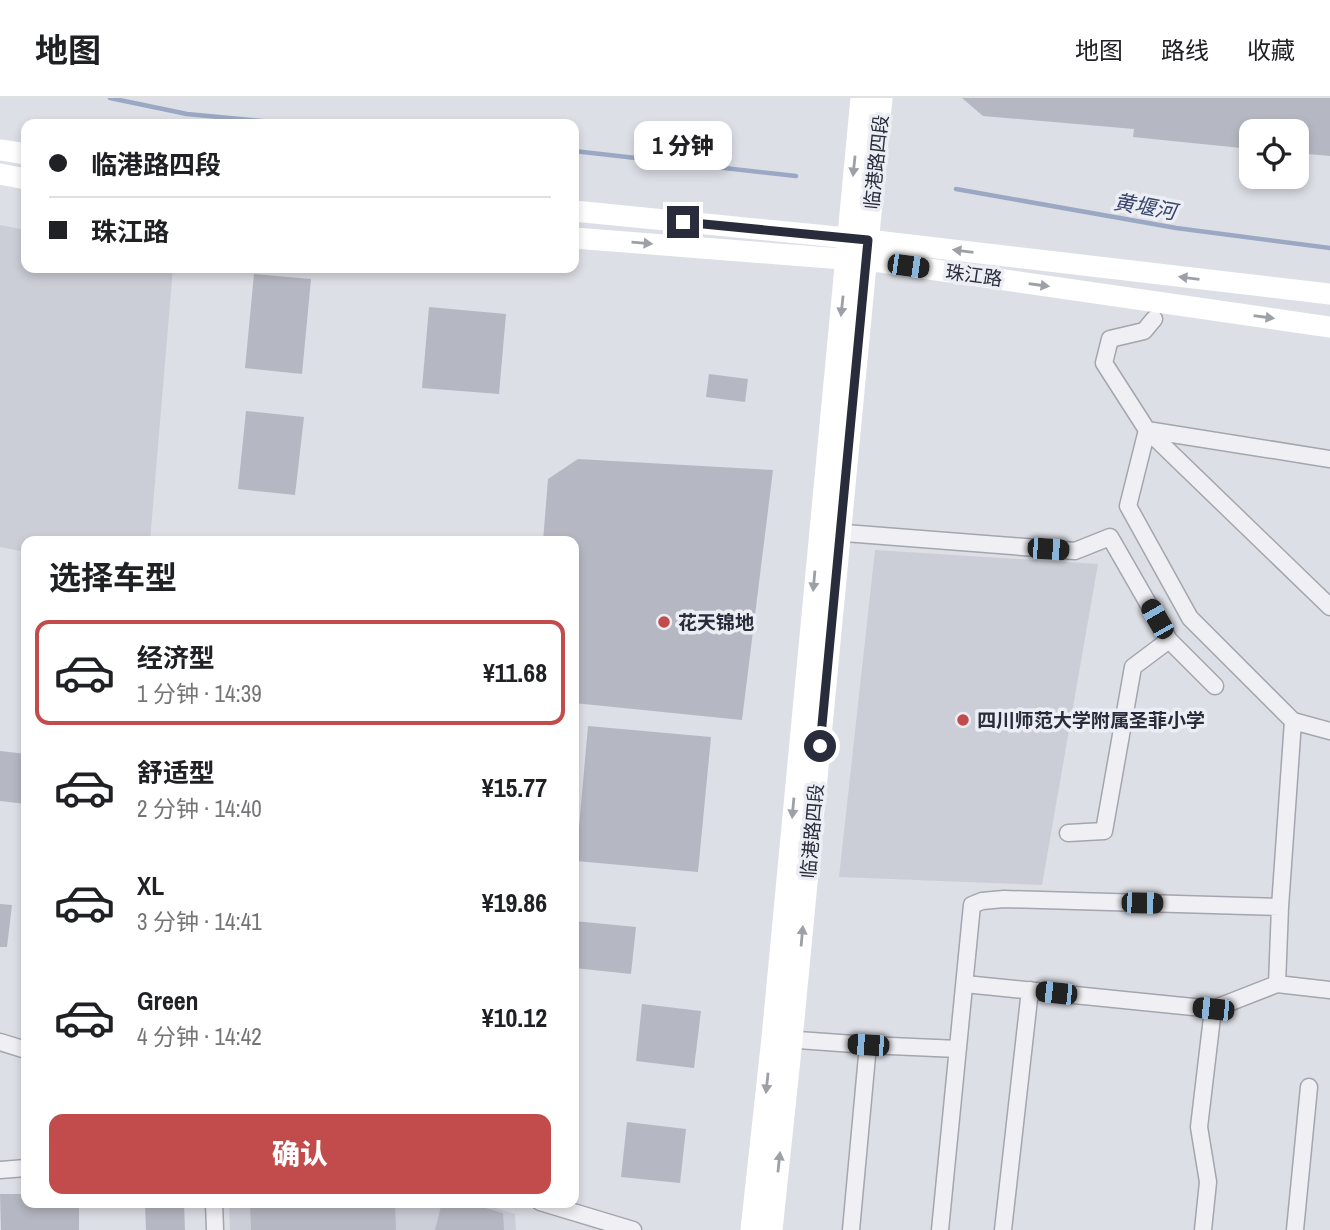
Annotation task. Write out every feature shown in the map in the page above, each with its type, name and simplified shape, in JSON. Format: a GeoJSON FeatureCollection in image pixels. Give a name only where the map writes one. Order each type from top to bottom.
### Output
{"type":"FeatureCollection","features":[{"type":"Feature","properties":{"kind":"main road","name":"临港路四段"},"geometry":{"type":"LineString","coordinates":[[860,254],[847,238],[861,98]]}},
{"type":"Feature","properties":{"kind":"main road","name":"临港路四段"},"geometry":{"type":"LineString","coordinates":[[772,1230],[782,1039],[830,532],[860,254],[883,98]]}},
{"type":"Feature","properties":{"kind":"main road"},"geometry":{"type":"LineString","coordinates":[[0,150],[21,153]]}},
{"type":"Feature","properties":{"kind":"main road"},"geometry":{"type":"LineString","coordinates":[[0,174],[21,178]]}},
{"type":"Feature","properties":{"kind":"main road"},"geometry":{"type":"LineString","coordinates":[[579,211],[847,238]]}},
{"type":"Feature","properties":{"kind":"main road","name":"珠江路"},"geometry":{"type":"LineString","coordinates":[[579,238],[860,254],[1330,294]]}},
{"type":"Feature","properties":{"kind":"main road","name":"珠江路"},"geometry":{"type":"LineString","coordinates":[[860,254],[1330,327]]}},
{"type":"Feature","properties":{"kind":"main road","name":"临港路四段"},"geometry":{"type":"LineString","coordinates":[[751,1230],[782,1039]]}},
{"type":"Feature","properties":{"kind":"street"},"geometry":{"type":"LineString","coordinates":[[1154,319],[1144,331],[1110,339],[1104,363],[1147,430],[1330,607]]}},
{"type":"Feature","properties":{"kind":"street"},"geometry":{"type":"LineString","coordinates":[[1147,430],[1330,459]]}},
{"type":"Feature","properties":{"kind":"street"},"geometry":{"type":"LineString","coordinates":[[1147,430],[1128,506],[1190,618],[1293,721],[1330,731]]}},
{"type":"Feature","properties":{"kind":"street"},"geometry":{"type":"LineString","coordinates":[[830,532],[1074,551],[1110,537],[1169,640],[1215,685]]}},
{"type":"Feature","properties":{"kind":"street"},"geometry":{"type":"LineString","coordinates":[[1068,833],[1104,831],[1133,667],[1169,640]]}},
{"type":"Feature","properties":{"kind":"street"},"geometry":{"type":"LineString","coordinates":[[1278,984],[1280,907],[1293,721]]}},
{"type":"Feature","properties":{"kind":"street"},"geometry":{"type":"LineString","coordinates":[[940,1230],[972,905],[1004,899],[1280,907]]}},
{"type":"Feature","properties":{"kind":"street"},"geometry":{"type":"LineString","coordinates":[[965,984],[1213,1009],[1278,984],[1330,990]]}},
{"type":"Feature","properties":{"kind":"street"},"geometry":{"type":"LineString","coordinates":[[1003,1230],[1030,990]]}},
{"type":"Feature","properties":{"kind":"street"},"geometry":{"type":"LineString","coordinates":[[1203,1230],[1208,1182],[1199,1127],[1213,1009]]}},
{"type":"Feature","properties":{"kind":"street"},"geometry":{"type":"LineString","coordinates":[[782,1039],[958,1049]]}},
{"type":"Feature","properties":{"kind":"street"},"geometry":{"type":"LineString","coordinates":[[0,1042],[21,1048]]}},
{"type":"Feature","properties":{"kind":"street"},"geometry":{"type":"LineString","coordinates":[[851,1230],[868,1045]]}},
{"type":"Feature","properties":{"kind":"street"},"geometry":{"type":"LineString","coordinates":[[1295,1230],[1309,1087]]}},
{"type":"Feature","properties":{"kind":"street"},"geometry":{"type":"LineString","coordinates":[[0,1170],[21,1168]]}},
{"type":"Feature","properties":{"kind":"street"},"geometry":{"type":"LineString","coordinates":[[214,1208],[215,1230]]}},
{"type":"Feature","properties":{"kind":"street"},"geometry":{"type":"LineString","coordinates":[[560,1208],[634,1230]]}},
{"type":"Feature","properties":{"kind":"shaded area"},"geometry":{"type":"Polygon","coordinates":[[[0,225],[21,229],[21,273],[173,273],[150,536],[21,536],[21,551],[0,547],[0,225]]]}},
{"type":"Feature","properties":{"kind":"shaded area","name":"四川师范大学附属圣菲小学"},"geometry":{"type":"Polygon","coordinates":[[[875,550],[1098,564],[1042,885],[839,877],[875,550]]]}},
{"type":"Feature","properties":{"kind":"shaded area"},"geometry":{"type":"Polygon","coordinates":[[[229,1208],[496,1208],[515,1214],[516,1230],[230,1230],[229,1208]]]}},
{"type":"Feature","properties":{"kind":"building"},"geometry":{"type":"Polygon","coordinates":[[[962,98],[1330,98],[1330,156],[1309,154],[1309,119],[1239,119],[1239,148],[1133,137],[1134,129],[983,116],[962,98]]]}},
{"type":"Feature","properties":{"kind":"building"},"geometry":{"type":"Polygon","coordinates":[[[254,274],[311,279],[302,374],[245,368],[254,274]]]}},
{"type":"Feature","properties":{"kind":"building"},"geometry":{"type":"Polygon","coordinates":[[[429,307],[506,314],[499,394],[422,388],[429,307]]]}},
{"type":"Feature","properties":{"kind":"building"},"geometry":{"type":"Polygon","coordinates":[[[709,374],[748,379],[745,402],[706,397],[709,374]]]}},
{"type":"Feature","properties":{"kind":"building"},"geometry":{"type":"Polygon","coordinates":[[[246,411],[304,417],[295,495],[238,489],[246,411]]]}},
{"type":"Feature","properties":{"kind":"building","name":"花天锦地"},"geometry":{"type":"Polygon","coordinates":[[[578,459],[773,470],[742,720],[579,704],[579,536],[543,536],[548,479],[578,459]]]}},
{"type":"Feature","properties":{"kind":"building"},"geometry":{"type":"Polygon","coordinates":[[[588,726],[711,737],[698,872],[579,861],[579,827],[588,726]]]}},
{"type":"Feature","properties":{"kind":"building"},"geometry":{"type":"Polygon","coordinates":[[[0,751],[21,753],[21,803],[0,801],[0,751]]]}},
{"type":"Feature","properties":{"kind":"building"},"geometry":{"type":"Polygon","coordinates":[[[0,904],[12,905],[7,947],[0,947],[0,904]]]}},
{"type":"Feature","properties":{"kind":"building"},"geometry":{"type":"Polygon","coordinates":[[[579,921],[636,927],[631,974],[579,969],[579,921]]]}},
{"type":"Feature","properties":{"kind":"building"},"geometry":{"type":"Polygon","coordinates":[[[642,1004],[701,1011],[694,1068],[636,1061],[642,1004]]]}},
{"type":"Feature","properties":{"kind":"building"},"geometry":{"type":"Polygon","coordinates":[[[627,1122],[686,1129],[680,1183],[621,1177],[627,1122]]]}},
{"type":"Feature","properties":{"kind":"building"},"geometry":{"type":"Polygon","coordinates":[[[0,1194],[21,1194],[21,1208],[79,1208],[79,1230],[1,1230],[0,1194]]]}},
{"type":"Feature","properties":{"kind":"building"},"geometry":{"type":"Polygon","coordinates":[[[145,1208],[184,1208],[185,1230],[146,1230],[145,1208]]]}},
{"type":"Feature","properties":{"kind":"building"},"geometry":{"type":"Polygon","coordinates":[[[250,1208],[395,1208],[396,1230],[251,1230],[250,1208]]]}},
{"type":"Feature","properties":{"kind":"building"},"geometry":{"type":"Polygon","coordinates":[[[440,1208],[486,1208],[503,1213],[504,1230],[435,1230],[440,1208]]]}},
{"type":"Feature","properties":{"kind":"waterway","name":"黄堰河"},"geometry":{"type":"LineString","coordinates":[[110,98],[187,114],[240,119]]}},
{"type":"Feature","properties":{"kind":"waterway","name":"黄堰河"},"geometry":{"type":"LineString","coordinates":[[579,152],[796,176]]}},
{"type":"Feature","properties":{"kind":"waterway","name":"黄堰河"},"geometry":{"type":"LineString","coordinates":[[956,189],[1176,228],[1330,248]]}},
{"type":"Feature","properties":{"kind":"place","name":"花天锦地"},"geometry":{"type":"Point","coordinates":[664,622]}},
{"type":"Feature","properties":{"kind":"place","name":"四川师范大学附属圣菲小学"},"geometry":{"type":"Point","coordinates":[963,720]}},
{"type":"Feature","properties":{"kind":"route"},"geometry":{"type":"LineString","coordinates":[[683,222],[868,240],[820,746]]}}]}
